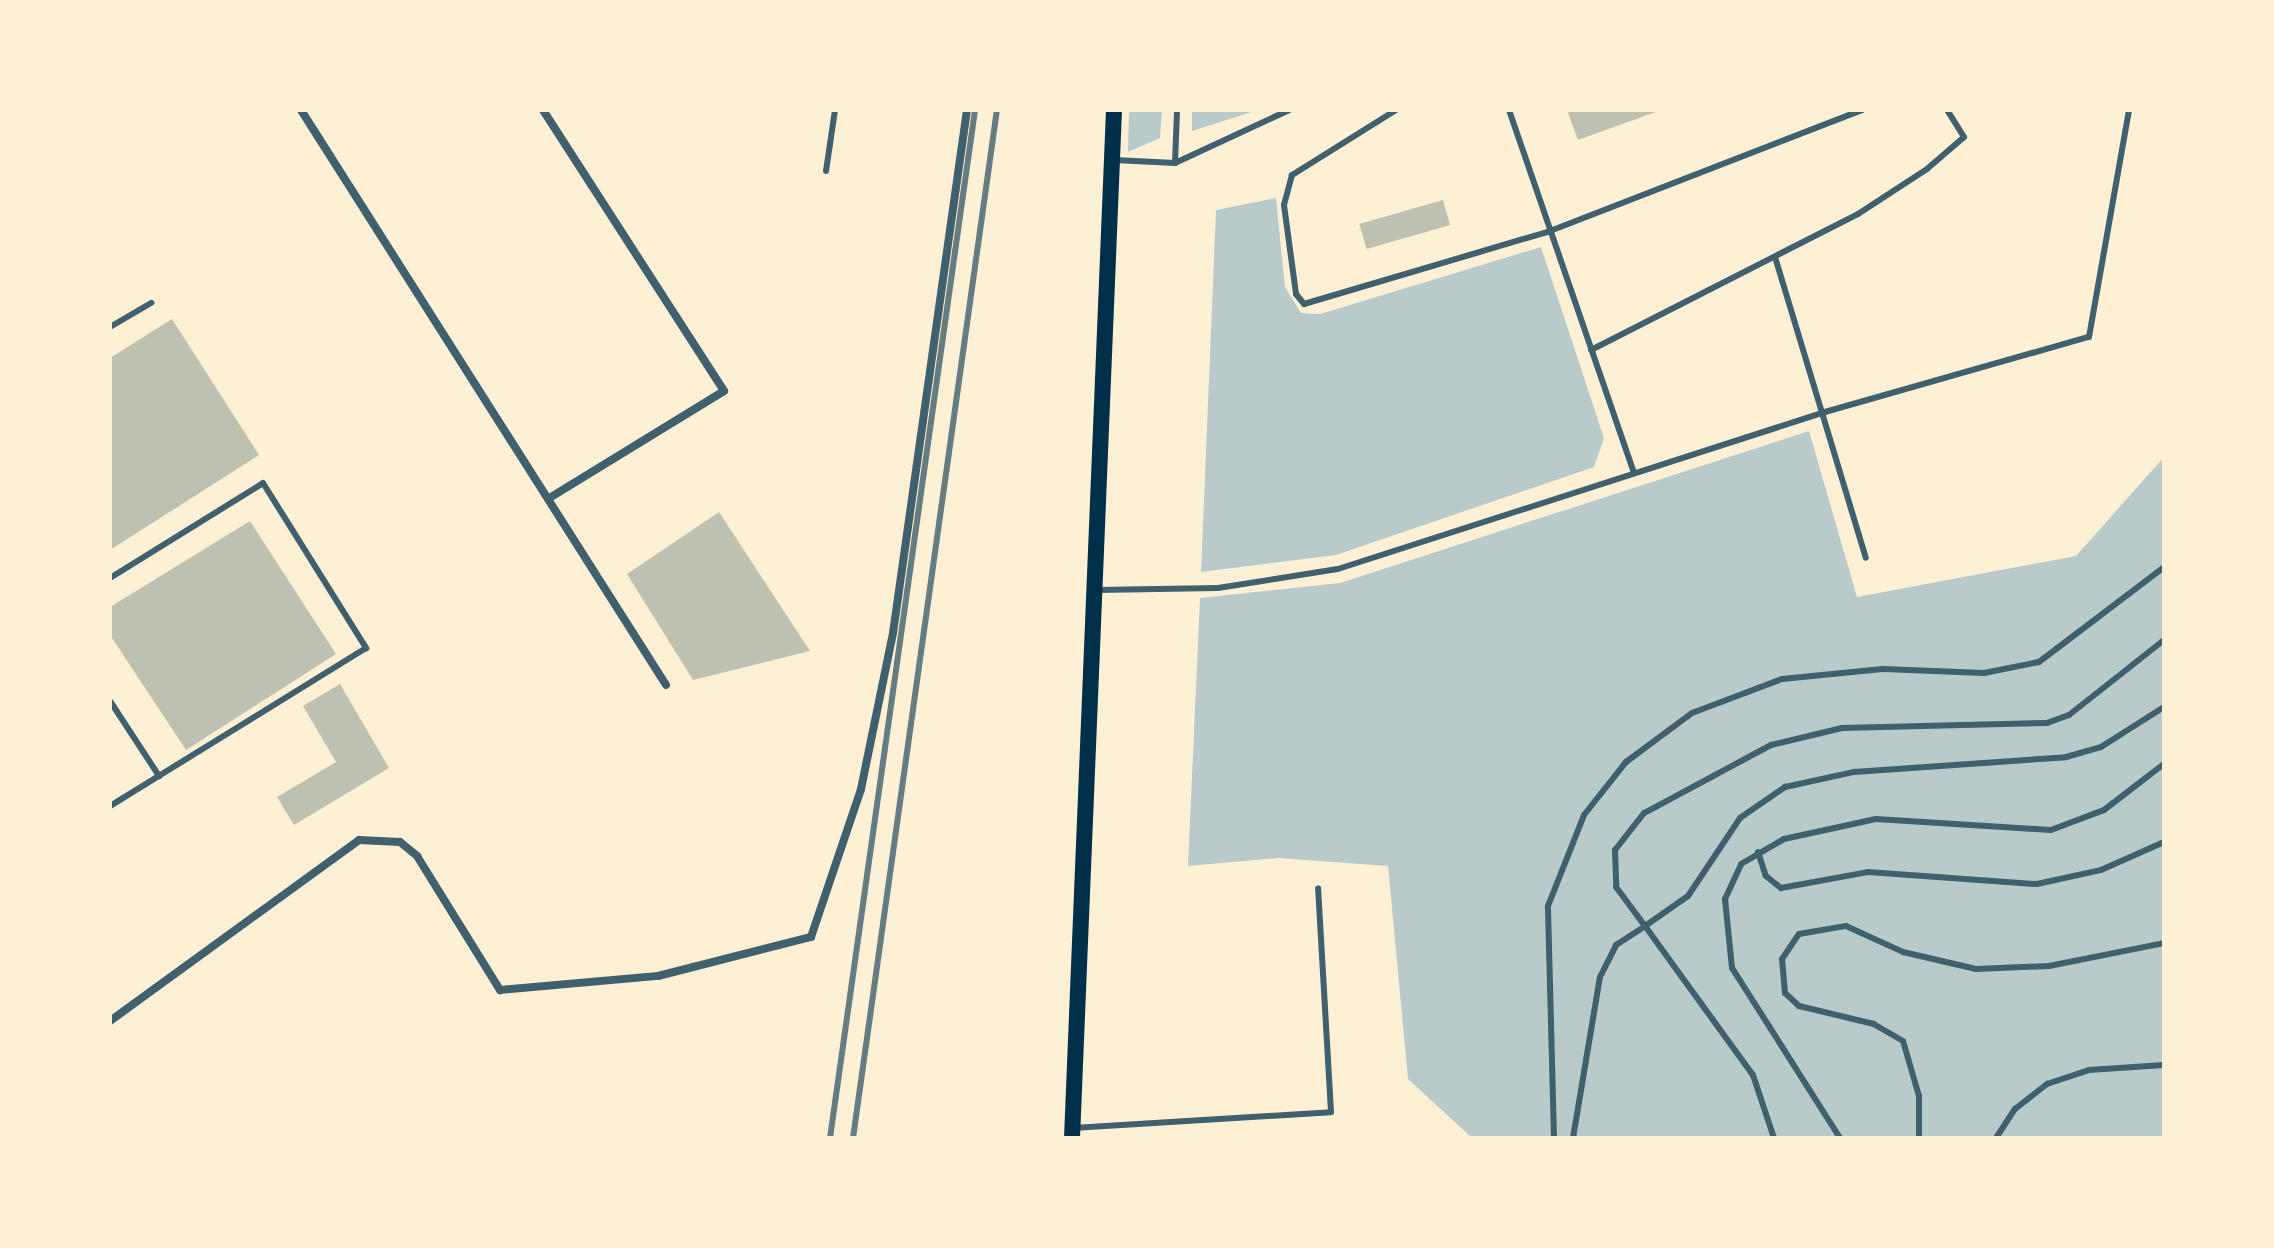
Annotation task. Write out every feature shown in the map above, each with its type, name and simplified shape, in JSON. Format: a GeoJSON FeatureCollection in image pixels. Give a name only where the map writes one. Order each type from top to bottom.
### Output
{"type":"FeatureCollection","features":[{"type":"Feature","properties":{"kind":"main road"},"geometry":{"type":"LineString","coordinates":[[1073,1133],[1114,110]]}},
{"type":"Feature","properties":{"kind":"street"},"geometry":{"type":"LineString","coordinates":[[301,110],[666,685]]}},
{"type":"Feature","properties":{"kind":"street"},"geometry":{"type":"LineString","coordinates":[[543,110],[724,391],[548,499]]}},
{"type":"Feature","properties":{"kind":"street"},"geometry":{"type":"LineString","coordinates":[[110,1021],[114,1009],[359,840],[400,842],[417,856],[500,990],[658,976],[811,937],[861,789],[893,633],[967,110]]}},
{"type":"Feature","properties":{"kind":"lane"},"geometry":{"type":"LineString","coordinates":[[826,171],[835,110]]}},
{"type":"Feature","properties":{"kind":"lane"},"geometry":{"type":"LineString","coordinates":[[1175,163],[1177,110]]}},
{"type":"Feature","properties":{"kind":"lane"},"geometry":{"type":"LineString","coordinates":[[1112,160],[1175,163],[1289,110]]}},
{"type":"Feature","properties":{"kind":"lane"},"geometry":{"type":"LineString","coordinates":[[1396,110],[1292,175],[1284,205],[1296,294],[1304,304],[1550,231],[1862,110]]}},
{"type":"Feature","properties":{"kind":"lane"},"geometry":{"type":"LineString","coordinates":[[1509,110],[1634,473]]}},
{"type":"Feature","properties":{"kind":"lane"},"geometry":{"type":"LineString","coordinates":[[1591,350],[1858,214],[1964,137],[1947,110]]}},
{"type":"Feature","properties":{"kind":"lane"},"geometry":{"type":"LineString","coordinates":[[1093,590],[1218,588],[1338,569],[1825,412],[2089,337],[2129,110]]}},
{"type":"Feature","properties":{"kind":"lane"},"geometry":{"type":"LineString","coordinates":[[1775,257],[1825,412],[1866,558]]}},
{"type":"Feature","properties":{"kind":"lane"},"geometry":{"type":"LineString","coordinates":[[110,327],[151,303]]}},
{"type":"Feature","properties":{"kind":"lane"},"geometry":{"type":"LineString","coordinates":[[110,578],[263,483],[366,648],[110,806]]}},
{"type":"Feature","properties":{"kind":"lane"},"geometry":{"type":"LineString","coordinates":[[1554,1138],[1548,906],[1584,815],[1626,762],[1692,713],[1782,679],[1883,669],[1984,673],[2039,662],[2164,567]]}},
{"type":"Feature","properties":{"kind":"lane"},"geometry":{"type":"LineString","coordinates":[[1774,1138],[1753,1075],[1616,887],[1615,850],[1644,813],[1673,793],[1805,735],[2047,723],[2069,715],[2164,640]]}},
{"type":"Feature","properties":{"kind":"lane"},"geometry":{"type":"LineString","coordinates":[[110,701],[159,776]]}},
{"type":"Feature","properties":{"kind":"lane"},"geometry":{"type":"LineString","coordinates":[[1573,1138],[1600,977],[1616,945],[1688,896],[1740,818],[1785,787],[1854,772],[2066,757],[2101,747],[2164,707]]}},
{"type":"Feature","properties":{"kind":"lane"},"geometry":{"type":"LineString","coordinates":[[1840,1138],[1732,968],[1725,899],[1741,864],[1758,852],[1810,830],[1876,819],[2051,830],[2104,810],[2164,764]]}},
{"type":"Feature","properties":{"kind":"lane"},"geometry":{"type":"LineString","coordinates":[[1758,852],[1766,876],[1781,888],[1868,872],[2037,884],[2101,870],[2164,842]]}},
{"type":"Feature","properties":{"kind":"lane"},"geometry":{"type":"LineString","coordinates":[[1073,1133],[1331,1112],[1318,888]]}},
{"type":"Feature","properties":{"kind":"lane"},"geometry":{"type":"LineString","coordinates":[[1919,1138],[1919,1096],[1903,1041],[1874,1024],[1799,1006],[1785,993],[1782,959],[1799,934],[1846,926],[1903,952],[1976,969],[2049,966],[2164,943]]}},
{"type":"Feature","properties":{"kind":"lane"},"geometry":{"type":"LineString","coordinates":[[1996,1138],[2047,1084],[2089,1070],[2164,1065]]}},
{"type":"Feature","properties":{"kind":"shaded area"},"geometry":{"type":"Polygon","coordinates":[[[1129,110],[1162,110],[1160,138],[1128,152],[1129,110]]]}},
{"type":"Feature","properties":{"kind":"shaded area"},"geometry":{"type":"Polygon","coordinates":[[[1192,110],[1258,110],[1192,131],[1192,110]]]}},
{"type":"Feature","properties":{"kind":"shaded area"},"geometry":{"type":"Polygon","coordinates":[[[1276,198],[1285,287],[1301,313],[1320,314],[1541,247],[1604,438],[1594,467],[1336,555],[1201,572],[1216,210],[1276,198]]]}},
{"type":"Feature","properties":{"kind":"shaded area"},"geometry":{"type":"Polygon","coordinates":[[[1809,431],[1857,597],[2076,556],[2164,457],[2164,1138],[1472,1138],[1408,1079],[1388,866],[1278,858],[1188,866],[1200,598],[1340,583],[1809,431]]]}},
{"type":"Feature","properties":{"kind":"building"},"geometry":{"type":"Polygon","coordinates":[[[1567,110],[1661,110],[1578,140],[1567,110]]]}},
{"type":"Feature","properties":{"kind":"building"},"geometry":{"type":"Polygon","coordinates":[[[1443,200],[1450,225],[1367,249],[1359,224],[1443,200]]]}},
{"type":"Feature","properties":{"kind":"building"},"geometry":{"type":"Polygon","coordinates":[[[172,319],[259,455],[110,550],[110,358],[172,319]]]}},
{"type":"Feature","properties":{"kind":"building"},"geometry":{"type":"Polygon","coordinates":[[[719,512],[810,651],[693,680],[627,574],[719,512]]]}},
{"type":"Feature","properties":{"kind":"building"},"geometry":{"type":"Polygon","coordinates":[[[250,521],[336,654],[186,750],[110,635],[110,607],[250,521]]]}},
{"type":"Feature","properties":{"kind":"building"},"geometry":{"type":"Polygon","coordinates":[[[340,684],[389,768],[294,825],[277,797],[336,762],[303,706],[340,684]]]}},
{"type":"Feature","properties":{"kind":"railway"},"geometry":{"type":"LineString","coordinates":[[830,1138],[975,110]]}},
{"type":"Feature","properties":{"kind":"railway"},"geometry":{"type":"LineString","coordinates":[[853,1138],[997,110]]}}]}
